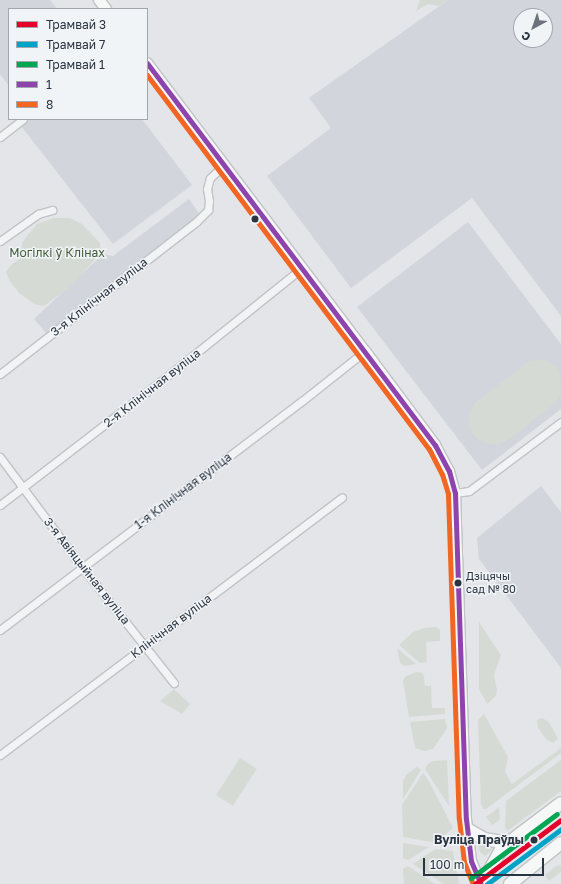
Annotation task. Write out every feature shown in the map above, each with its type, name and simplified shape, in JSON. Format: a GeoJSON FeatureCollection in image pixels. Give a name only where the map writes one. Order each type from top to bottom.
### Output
{"type":"FeatureCollection","features":[{"type":"Feature","properties":{"kind":"main road"},"geometry":{"type":"LineString","coordinates":[[99,0],[105,8]]}},
{"type":"Feature","properties":{"kind":"main road"},"geometry":{"type":"LineString","coordinates":[[148,64],[435,445],[450,471],[455,493],[467,829],[471,861],[481,884]]}},
{"type":"Feature","properties":{"kind":"main road"},"geometry":{"type":"LineString","coordinates":[[481,884],[501,850],[561,803]]}},
{"type":"Feature","properties":{"kind":"main road"},"geometry":{"type":"LineString","coordinates":[[467,829],[484,839],[508,843]]}},
{"type":"Feature","properties":{"kind":"main road"},"geometry":{"type":"LineString","coordinates":[[510,884],[561,843]]}},
{"type":"Feature","properties":{"kind":"street"},"geometry":{"type":"LineString","coordinates":[[0,137],[22,120]]}},
{"type":"Feature","properties":{"kind":"street","name":"3-я Клінічная вуліца"},"geometry":{"type":"LineString","coordinates":[[0,374],[198,222],[208,210],[209,201],[207,189],[210,178],[224,165]]}},
{"type":"Feature","properties":{"kind":"street"},"geometry":{"type":"LineString","coordinates":[[0,241],[38,214],[52,210]]}},
{"type":"Feature","properties":{"kind":"street","name":"2-я Клінічная вуліца"},"geometry":{"type":"LineString","coordinates":[[0,505],[160,382],[302,268]]}},
{"type":"Feature","properties":{"kind":"street","name":"1-я Клінічная вуліца"},"geometry":{"type":"LineString","coordinates":[[0,630],[302,401],[365,351]]}},
{"type":"Feature","properties":{"kind":"street"},"geometry":{"type":"LineString","coordinates":[[455,493],[469,491],[561,422]]}},
{"type":"Feature","properties":{"kind":"street","name":"3-я Авіяцыйная вуліца"},"geometry":{"type":"LineString","coordinates":[[0,457],[82,568],[174,683]]}},
{"type":"Feature","properties":{"kind":"street","name":"Клінічная вуліца"},"geometry":{"type":"LineString","coordinates":[[0,756],[342,497]]}},
{"type":"Feature","properties":{"kind":"shaded area"},"geometry":{"type":"Polygon","coordinates":[[[0,0],[50,0],[56,8],[8,8],[8,85],[0,74],[0,0]]]}},
{"type":"Feature","properties":{"kind":"shaded area"},"geometry":{"type":"Polygon","coordinates":[[[448,0],[561,0],[561,316],[472,198],[351,288],[267,176],[331,128],[309,98],[448,0]]]}},
{"type":"Feature","properties":{"kind":"shaded area"},"geometry":{"type":"Polygon","coordinates":[[[29,120],[143,120],[192,185],[113,244],[21,126],[29,120]]]}},
{"type":"Feature","properties":{"kind":"shaded area"},"geometry":{"type":"Polygon","coordinates":[[[189,199],[200,215],[47,334],[34,319],[103,254],[113,256],[189,199]]]}},
{"type":"Feature","properties":{"kind":"shaded area"},"geometry":{"type":"Polygon","coordinates":[[[468,222],[561,344],[561,409],[482,470],[357,307],[468,222]]]}},
{"type":"Feature","properties":{"kind":"shaded area"},"geometry":{"type":"Polygon","coordinates":[[[541,486],[561,512],[561,668],[479,559],[477,538],[541,486]]]}},
{"type":"Feature","properties":{"kind":"green space"},"geometry":{"type":"Polygon","coordinates":[[[420,0],[448,0],[439,6],[428,4],[416,11],[420,0]]]}},
{"type":"Feature","properties":{"kind":"green space","name":"Могілкі ў Клінах"},"geometry":{"type":"Polygon","coordinates":[[[54,218],[70,218],[82,224],[100,243],[101,251],[71,286],[44,306],[34,304],[19,293],[9,280],[6,272],[12,264],[21,258],[22,243],[37,224],[54,218]]]}},
{"type":"Feature","properties":{"kind":"green space"},"geometry":{"type":"Polygon","coordinates":[[[538,360],[547,361],[555,366],[560,373],[561,395],[554,404],[509,439],[499,444],[490,444],[480,441],[472,433],[469,424],[469,413],[475,403],[528,362],[538,360]]]}},
{"type":"Feature","properties":{"kind":"green space"},"geometry":{"type":"Polygon","coordinates":[[[479,622],[501,655],[494,675],[497,690],[496,696],[487,704],[479,689],[479,622]]]}},
{"type":"Feature","properties":{"kind":"green space"},"geometry":{"type":"Polygon","coordinates":[[[436,627],[440,630],[440,641],[426,642],[427,662],[420,663],[399,645],[413,632],[424,628],[436,627]]]}},
{"type":"Feature","properties":{"kind":"green space"},"geometry":{"type":"Polygon","coordinates":[[[397,648],[416,664],[405,666],[400,663],[397,648]]]}},
{"type":"Feature","properties":{"kind":"green space"},"geometry":{"type":"Polygon","coordinates":[[[417,672],[422,673],[424,676],[425,686],[431,686],[432,708],[445,708],[445,714],[409,717],[403,680],[406,676],[417,672]]]}},
{"type":"Feature","properties":{"kind":"green space"},"geometry":{"type":"Polygon","coordinates":[[[174,689],[190,704],[182,714],[160,701],[174,689]]]}},
{"type":"Feature","properties":{"kind":"green space"},"geometry":{"type":"Polygon","coordinates":[[[484,714],[508,757],[505,772],[512,784],[561,748],[561,753],[486,809],[483,809],[481,804],[478,720],[484,714]]]}},
{"type":"Feature","properties":{"kind":"green space"},"geometry":{"type":"Polygon","coordinates":[[[542,718],[549,722],[558,739],[553,743],[546,739],[538,728],[537,720],[542,718]]]}},
{"type":"Feature","properties":{"kind":"green space"},"geometry":{"type":"Polygon","coordinates":[[[445,719],[447,728],[433,749],[425,751],[415,748],[410,722],[445,719]]]}},
{"type":"Feature","properties":{"kind":"green space"},"geometry":{"type":"Polygon","coordinates":[[[240,758],[257,769],[233,806],[216,795],[240,758]]]}},
{"type":"Feature","properties":{"kind":"green space"},"geometry":{"type":"Polygon","coordinates":[[[447,760],[449,806],[425,769],[428,764],[433,761],[447,760]]]}},
{"type":"Feature","properties":{"kind":"green space"},"geometry":{"type":"Polygon","coordinates":[[[561,760],[561,791],[507,831],[505,826],[506,801],[561,760]]]}},
{"type":"Feature","properties":{"kind":"green space"},"geometry":{"type":"Polygon","coordinates":[[[417,767],[421,770],[403,799],[403,781],[407,774],[417,767]]]}},
{"type":"Feature","properties":{"kind":"green space"},"geometry":{"type":"Polygon","coordinates":[[[423,773],[430,783],[453,828],[436,843],[403,837],[402,805],[423,773]]]}},
{"type":"Feature","properties":{"kind":"green space"},"geometry":{"type":"Polygon","coordinates":[[[499,807],[500,820],[492,825],[486,817],[499,807]]]}},
{"type":"Feature","properties":{"kind":"green space"},"geometry":{"type":"Polygon","coordinates":[[[477,840],[485,845],[496,847],[485,856],[480,852],[477,840]]]}},
{"type":"Feature","properties":{"kind":"green space"},"geometry":{"type":"Polygon","coordinates":[[[403,843],[429,847],[408,860],[403,858],[403,843]]]}},
{"type":"Feature","properties":{"kind":"green space"},"geometry":{"type":"Polygon","coordinates":[[[435,849],[453,851],[459,884],[444,884],[413,864],[435,849]]]}},
{"type":"Feature","properties":{"kind":"green space"},"geometry":{"type":"Polygon","coordinates":[[[561,865],[561,872],[549,881],[545,875],[556,866],[561,865]]]}},
{"type":"Feature","properties":{"kind":"green space"},"geometry":{"type":"Polygon","coordinates":[[[408,866],[435,884],[404,884],[403,869],[408,866]]]}},
{"type":"Feature","properties":{"kind":"tram line","name":"1"},"geometry":{"type":"LineString","coordinates":[[471,878],[557,814]]}},
{"type":"Feature","properties":{"kind":"tram line","name":"3"},"geometry":{"type":"LineString","coordinates":[[475,884],[561,820]]}},
{"type":"Feature","properties":{"kind":"tram line","name":"7"},"geometry":{"type":"LineString","coordinates":[[487,884],[561,829]]}},
{"type":"Feature","properties":{"kind":"transit line","name":"1"},"geometry":{"type":"LineString","coordinates":[[148,64],[435,445],[449,471],[455,493],[466,819],[471,861],[481,884]]}},
{"type":"Feature","properties":{"kind":"transit line","name":"8"},"geometry":{"type":"LineString","coordinates":[[148,76],[429,449],[442,474],[448,494],[459,819],[464,862],[473,884]]}},
{"type":"Feature","properties":{"kind":"place","name":"Дзіцячы сад № 80"},"geometry":{"type":"Point","coordinates":[458,583]}},
{"type":"Feature","properties":{"kind":"place","name":"Вуліца Праўды"},"geometry":{"type":"Point","coordinates":[534,840]}}]}
